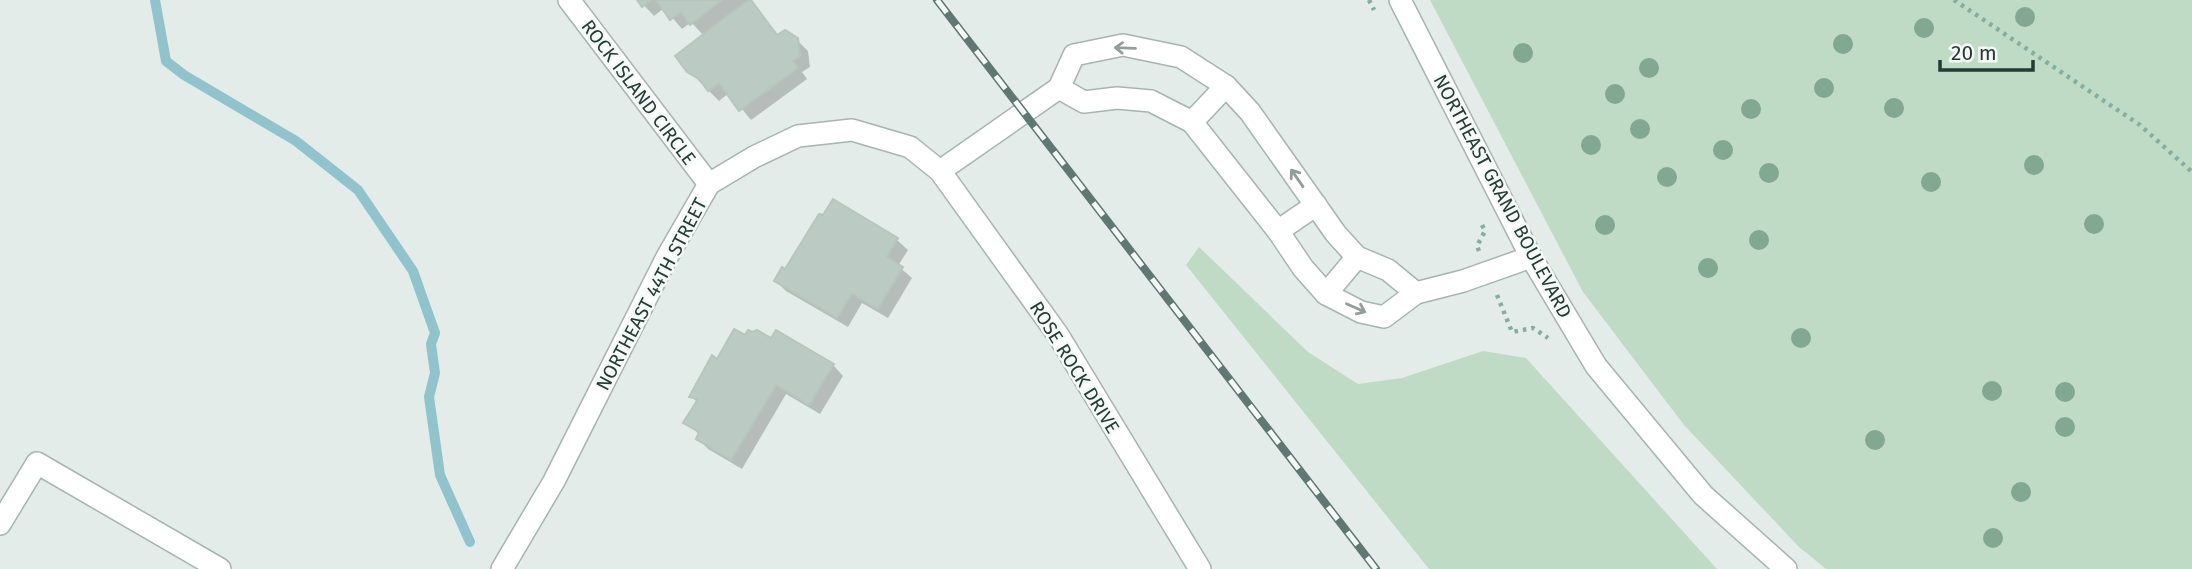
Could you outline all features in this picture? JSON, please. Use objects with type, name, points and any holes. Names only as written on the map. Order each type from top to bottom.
[{"type":"street","name":"ROCK ISLAND CIRCLE","points":[[569,0],[709,184]]},
{"type":"street","name":"NORTHEAST GRAND BOULEVARD","points":[[1400,0],[1531,257],[1596,366],[1703,495],[1786,569]]},
{"type":"street","points":[[940,171],[1059,88],[1074,55],[1123,45],[1181,57],[1226,86],[1250,112],[1336,234],[1357,257],[1388,270],[1416,293]]},
{"type":"street","points":[[1192,122],[1226,86]]},
{"type":"street","points":[[1059,88],[1084,102],[1116,98],[1151,101],[1192,122],[1278,231],[1303,268],[1326,293],[1362,312],[1384,317],[1416,293],[1463,281],[1531,257]]},
{"type":"street","name":"NORTHEAST 44TH STREET","points":[[502,569],[554,481],[667,257],[709,184],[754,157],[799,136],[852,130],[910,147],[940,171]]},
{"type":"street","name":"ROSE ROCK DRIVE","points":[[940,171],[1059,335],[1200,569]]},
{"type":"street","points":[[1278,231],[1316,205]]},
{"type":"street","points":[[1326,293],[1357,257]]},
{"type":"street","points":[[0,524],[37,463],[220,569]]},
{"type":"path","points":[[1954,0],[2140,125],[2192,172]]},
{"type":"green space","points":[[1430,0],[2192,0],[2192,569],[1826,569],[1799,547],[1684,425],[1583,292]]},
{"type":"green space","points":[[1199,247],[1308,352],[1358,384],[1402,378],[1483,351],[1526,358],[1717,569],[1429,569],[1186,265]]},
{"type":"building","points":[[637,0],[651,0],[642,7]]},
{"type":"building","points":[[656,0],[722,0],[690,25],[681,12],[670,20]]},
{"type":"building","points":[[751,0],[777,35],[785,30],[798,38],[800,56],[793,61],[798,68],[739,111],[719,83],[708,91],[699,79],[687,72],[675,56]]},
{"type":"building","points":[[833,199],[898,238],[887,257],[903,267],[878,309],[852,294],[837,318],[774,281],[782,267],[785,269],[819,214],[823,215]]},
{"type":"building","points":[[734,329],[745,335],[748,330],[757,330],[771,338],[776,330],[834,364],[809,405],[776,385],[731,460],[696,439],[699,432],[683,423],[698,399],[689,397],[712,355],[717,359]]},
{"type":"waterway","points":[[155,0],[166,61],[184,75],[296,141],[358,190],[413,271],[435,333],[431,344],[435,373],[429,397],[440,475],[470,542]]},
{"type":"railway","points":[[937,0],[1376,569]]}]
